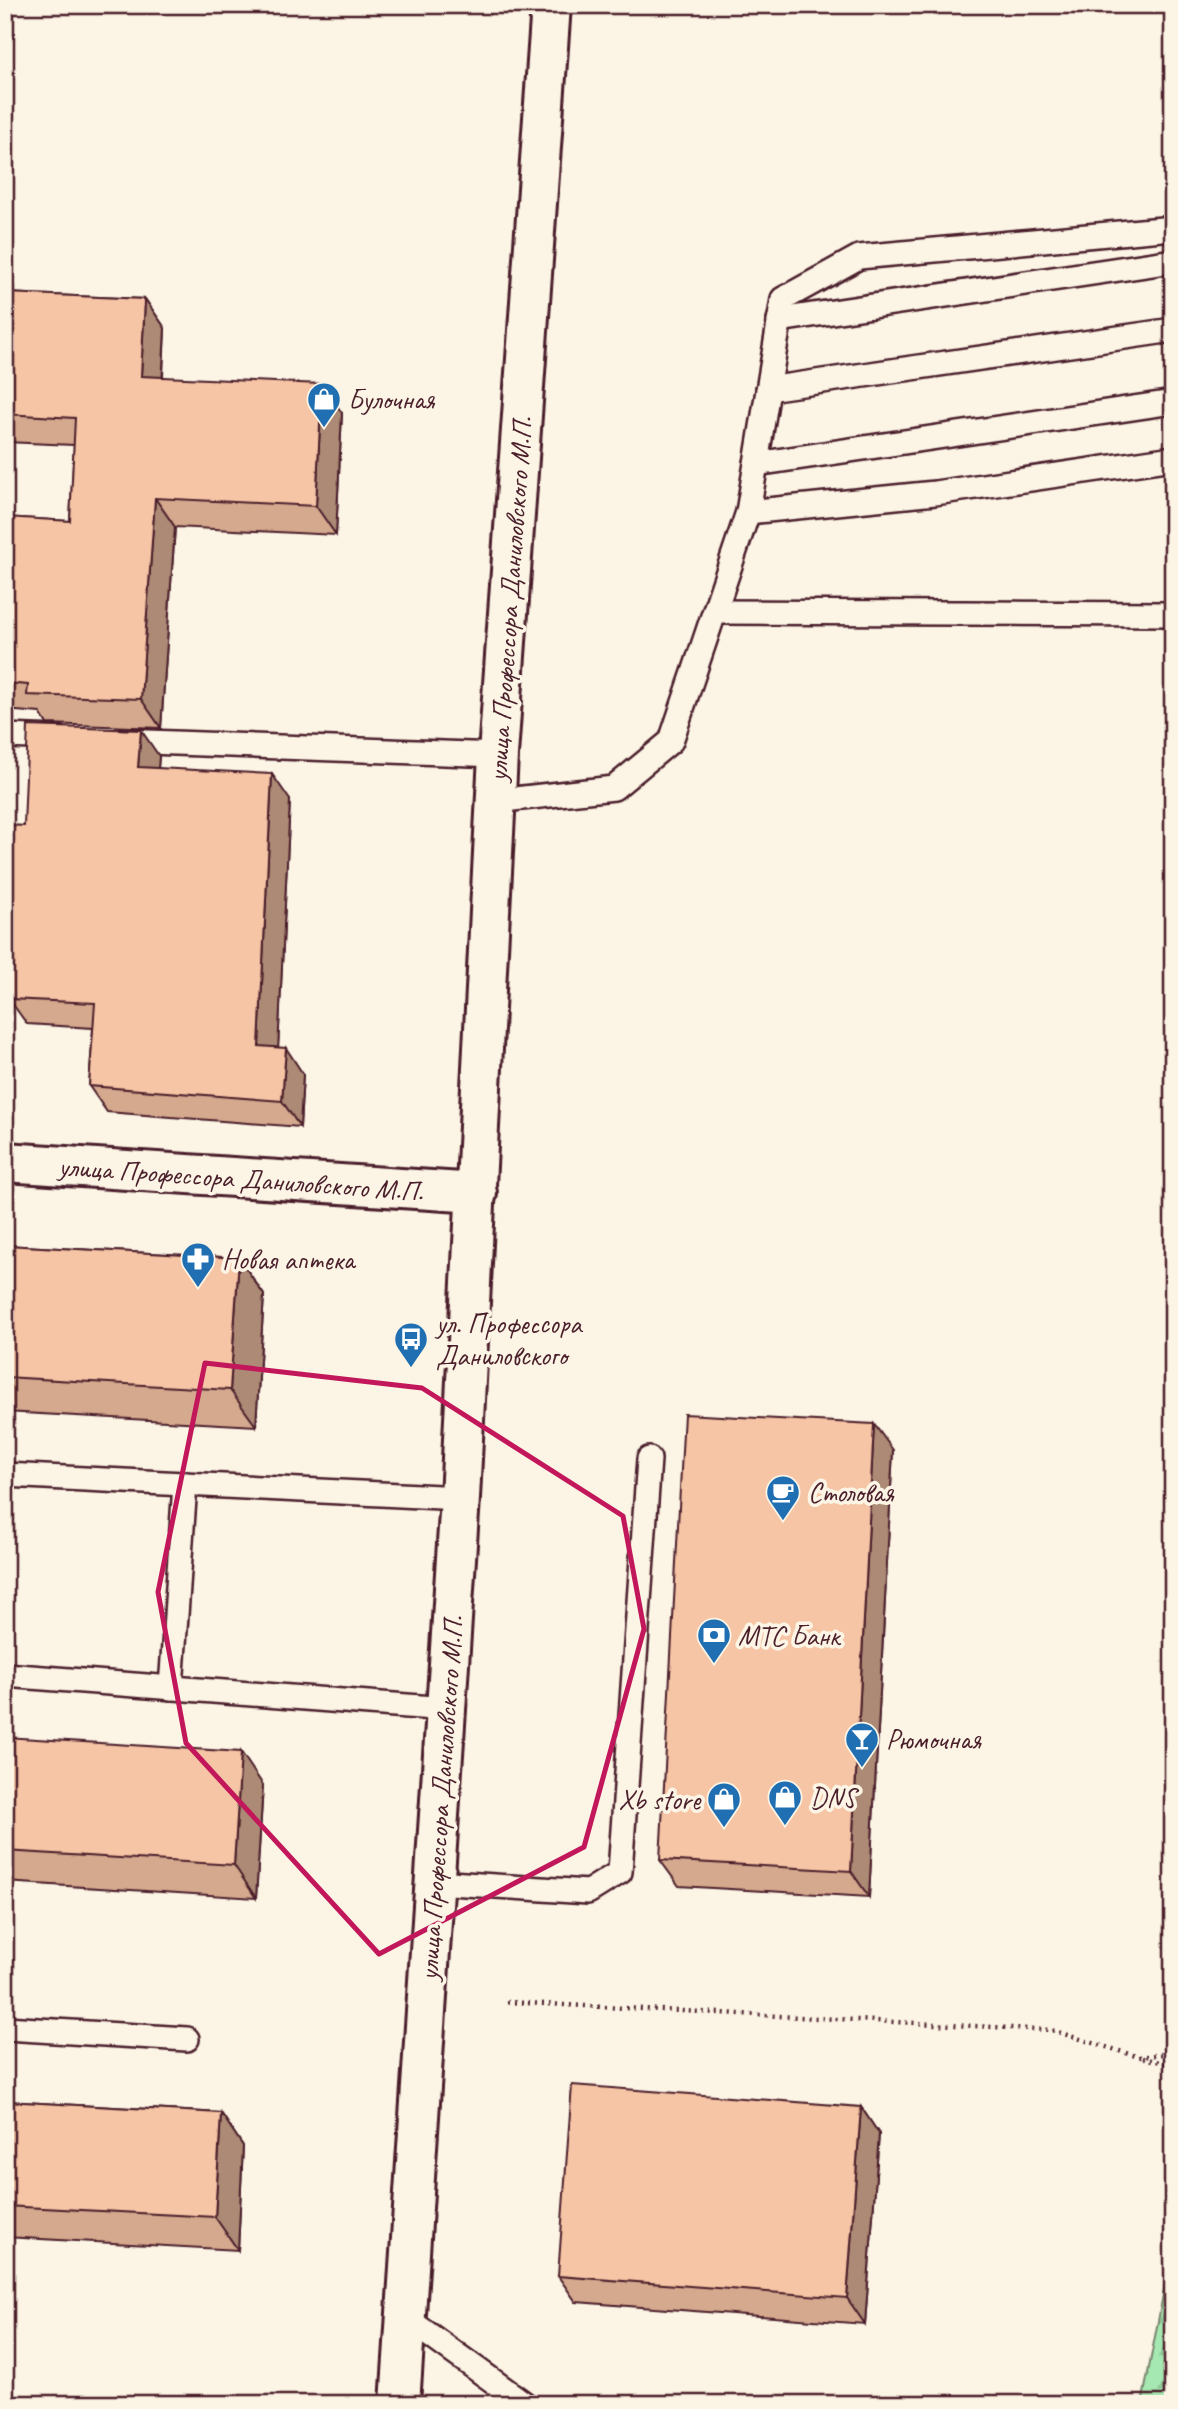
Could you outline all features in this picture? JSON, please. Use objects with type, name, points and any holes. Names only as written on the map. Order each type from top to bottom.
[{"type":"main road","name":"улица Профессора Даниловского М.П.","points":[[400,2404],[460,1498],[495,801],[551,5]]},
{"type":"main road","name":"улица Профессора Даниловского М.П.","points":[[5,1162],[477,1193]]},
{"type":"lane","points":[[495,801],[614,788],[671,741],[748,512],[783,299],[859,257],[1173,228]]},
{"type":"lane","points":[[779,320],[1173,261]]},
{"type":"lane","points":[[768,388],[1173,330]]},
{"type":"lane","points":[[756,464],[1173,402]]},
{"type":"lane","points":[[748,512],[935,493],[1173,458]]},
{"type":"lane","points":[[715,612],[1173,614]]},
{"type":"lane","points":[[5,736],[75,739]]},
{"type":"lane","points":[[103,740],[498,755]]},
{"type":"lane","points":[[435,1882],[588,1892],[620,1872],[649,1459]]},
{"type":"lane","points":[[5,1475],[460,1498]]},
{"type":"lane","points":[[170,1688],[185,1484]]},
{"type":"lane","points":[[5,1675],[446,1709]]},
{"type":"lane","points":[[5,2028],[187,2039]]},
{"type":"lane","points":[[406,2318],[525,2404]]},
{"type":"path","points":[[508,2002],[1051,2030],[1173,2065]]},
{"type":"path","points":[[1139,2057],[1173,2053]]},
{"type":"highlighted area","points":[[205,1363],[422,1388],[623,1516],[644,1629],[584,1847],[379,1954],[186,1743],[158,1592]]},
{"type":"green space","points":[[1173,2243],[1173,2404],[1142,2404]]},
{"type":"building","points":[[5,293],[145,299],[141,376],[322,384],[316,506],[155,498],[141,699],[27,695],[28,685],[5,683],[5,517],[70,521],[75,418],[5,414]]},
{"type":"building","points":[[28,726],[141,730],[138,767],[272,774],[259,1046],[286,1048],[282,1101],[89,1086],[95,1003],[9,999],[11,956],[5,956],[5,825],[24,826]]},
{"type":"building","points":[[5,1245],[239,1258],[230,1390],[5,1377]]},
{"type":"building","points":[[684,1414],[874,1424],[851,1871],[660,1860]]},
{"type":"building","points":[[5,1737],[241,1752],[234,1865],[5,1851]]},
{"type":"building","points":[[572,2085],[861,2107],[847,2298],[558,2276]]},
{"type":"building","points":[[5,2101],[221,2113],[215,2217],[5,2206]]},
{"type":"place","name":"Булочная","points":[[324,429]]},
{"type":"place","name":"Новая аптека","points":[[198,1289]]},
{"type":"place","name":"ул. Профессора Даниловского","points":[[411,1369]]},
{"type":"place","name":"Столовая","points":[[783,1522]]},
{"type":"place","name":"МТС Банк","points":[[714,1665]]},
{"type":"place","name":"Рюмочная","points":[[862,1769]]},
{"type":"place","name":"DNS","points":[[785,1827]]},
{"type":"place","name":"Xb store","points":[[724,1829]]}]
